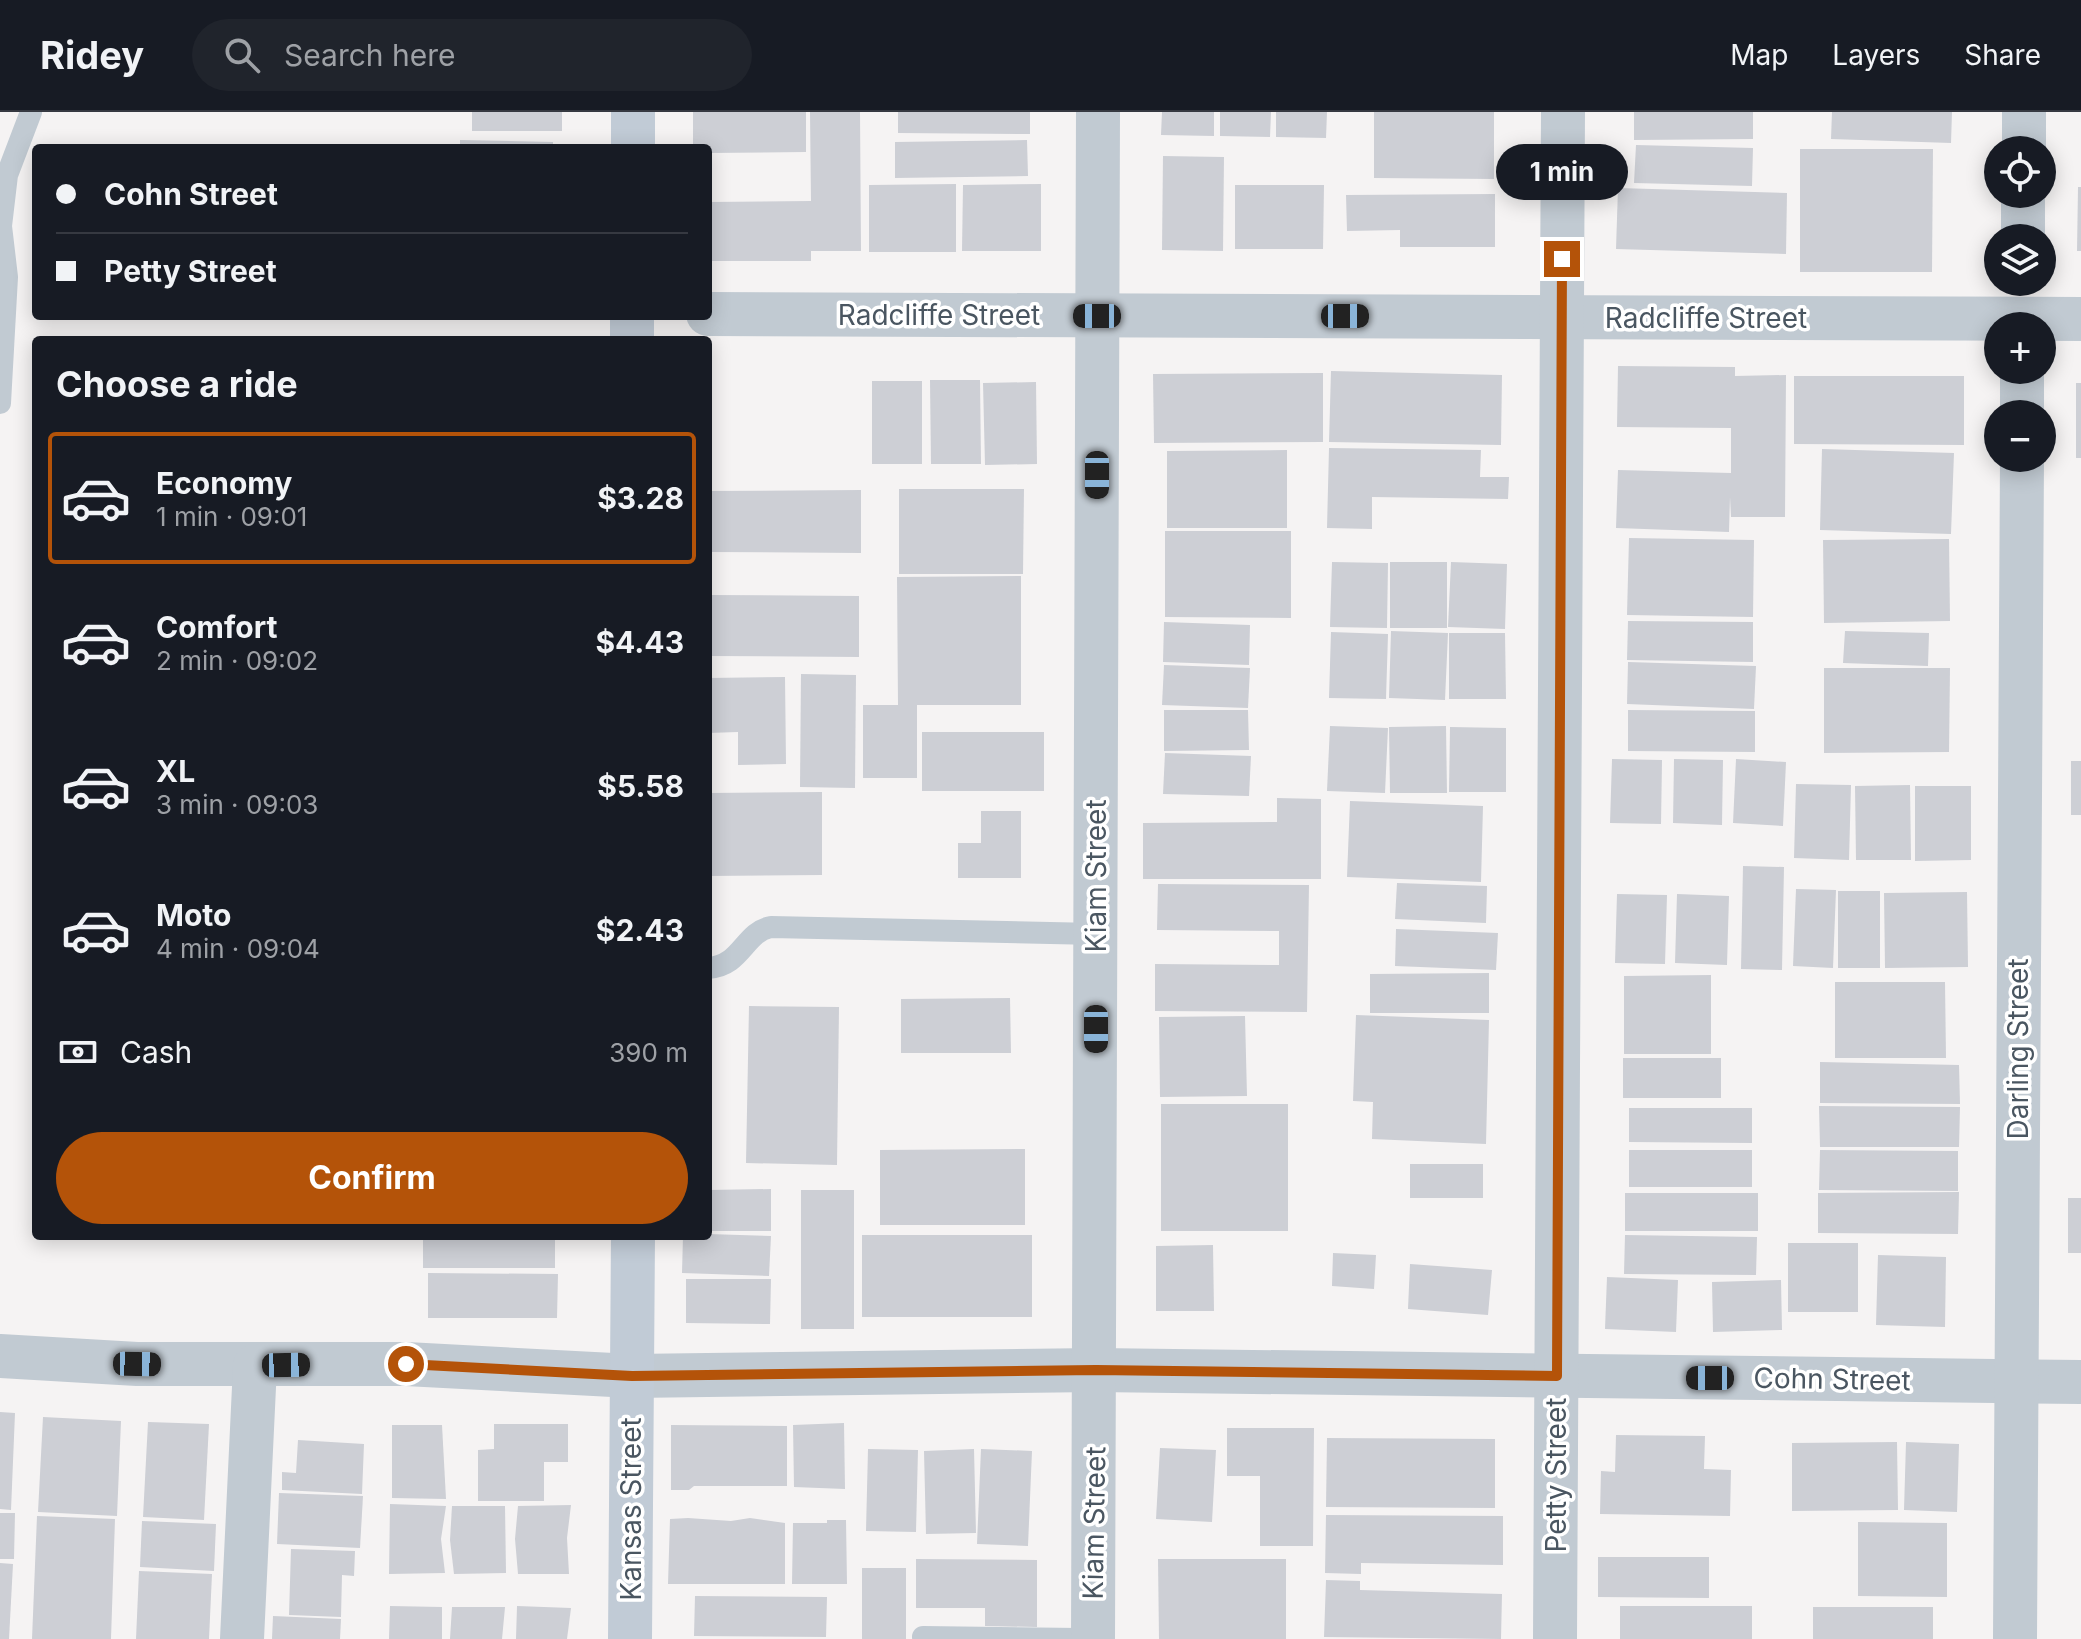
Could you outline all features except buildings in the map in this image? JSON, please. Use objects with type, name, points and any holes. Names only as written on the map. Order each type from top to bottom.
[{"type":"street","points":[[633,112],[633,144]]},
{"type":"street","name":"Kiam Street","points":[[1093,1639],[1098,112]]},
{"type":"street","name":"Petty Street","points":[[1555,1639],[1563,112]]},
{"type":"street","points":[[2024,112],[2024,136]]},
{"type":"street","name":"Radcliffe Street","points":[[712,314],[1562,317],[2023,309],[2081,319]]},
{"type":"street","name":"Darling Street","points":[[2015,1639],[2022,472]]},
{"type":"street","name":"Kansas Street","points":[[630,1639],[633,1240]]},
{"type":"street","name":"Cohn Street","points":[[0,1356],[255,1366],[406,1364],[632,1376],[1096,1370],[2081,1382]]},
{"type":"street","points":[[242,1639],[255,1366]]},
{"type":"lane","points":[[0,403],[1,226],[7,175],[31,112]]},
{"type":"lane","points":[[712,968],[719,968],[733,960],[762,929],[771,927],[1096,934]]},
{"type":"lane","points":[[923,1637],[1079,1639]]},
{"type":"route","points":[[406,1364],[632,1376],[1096,1370],[1557,1376],[1562,259]]}]
